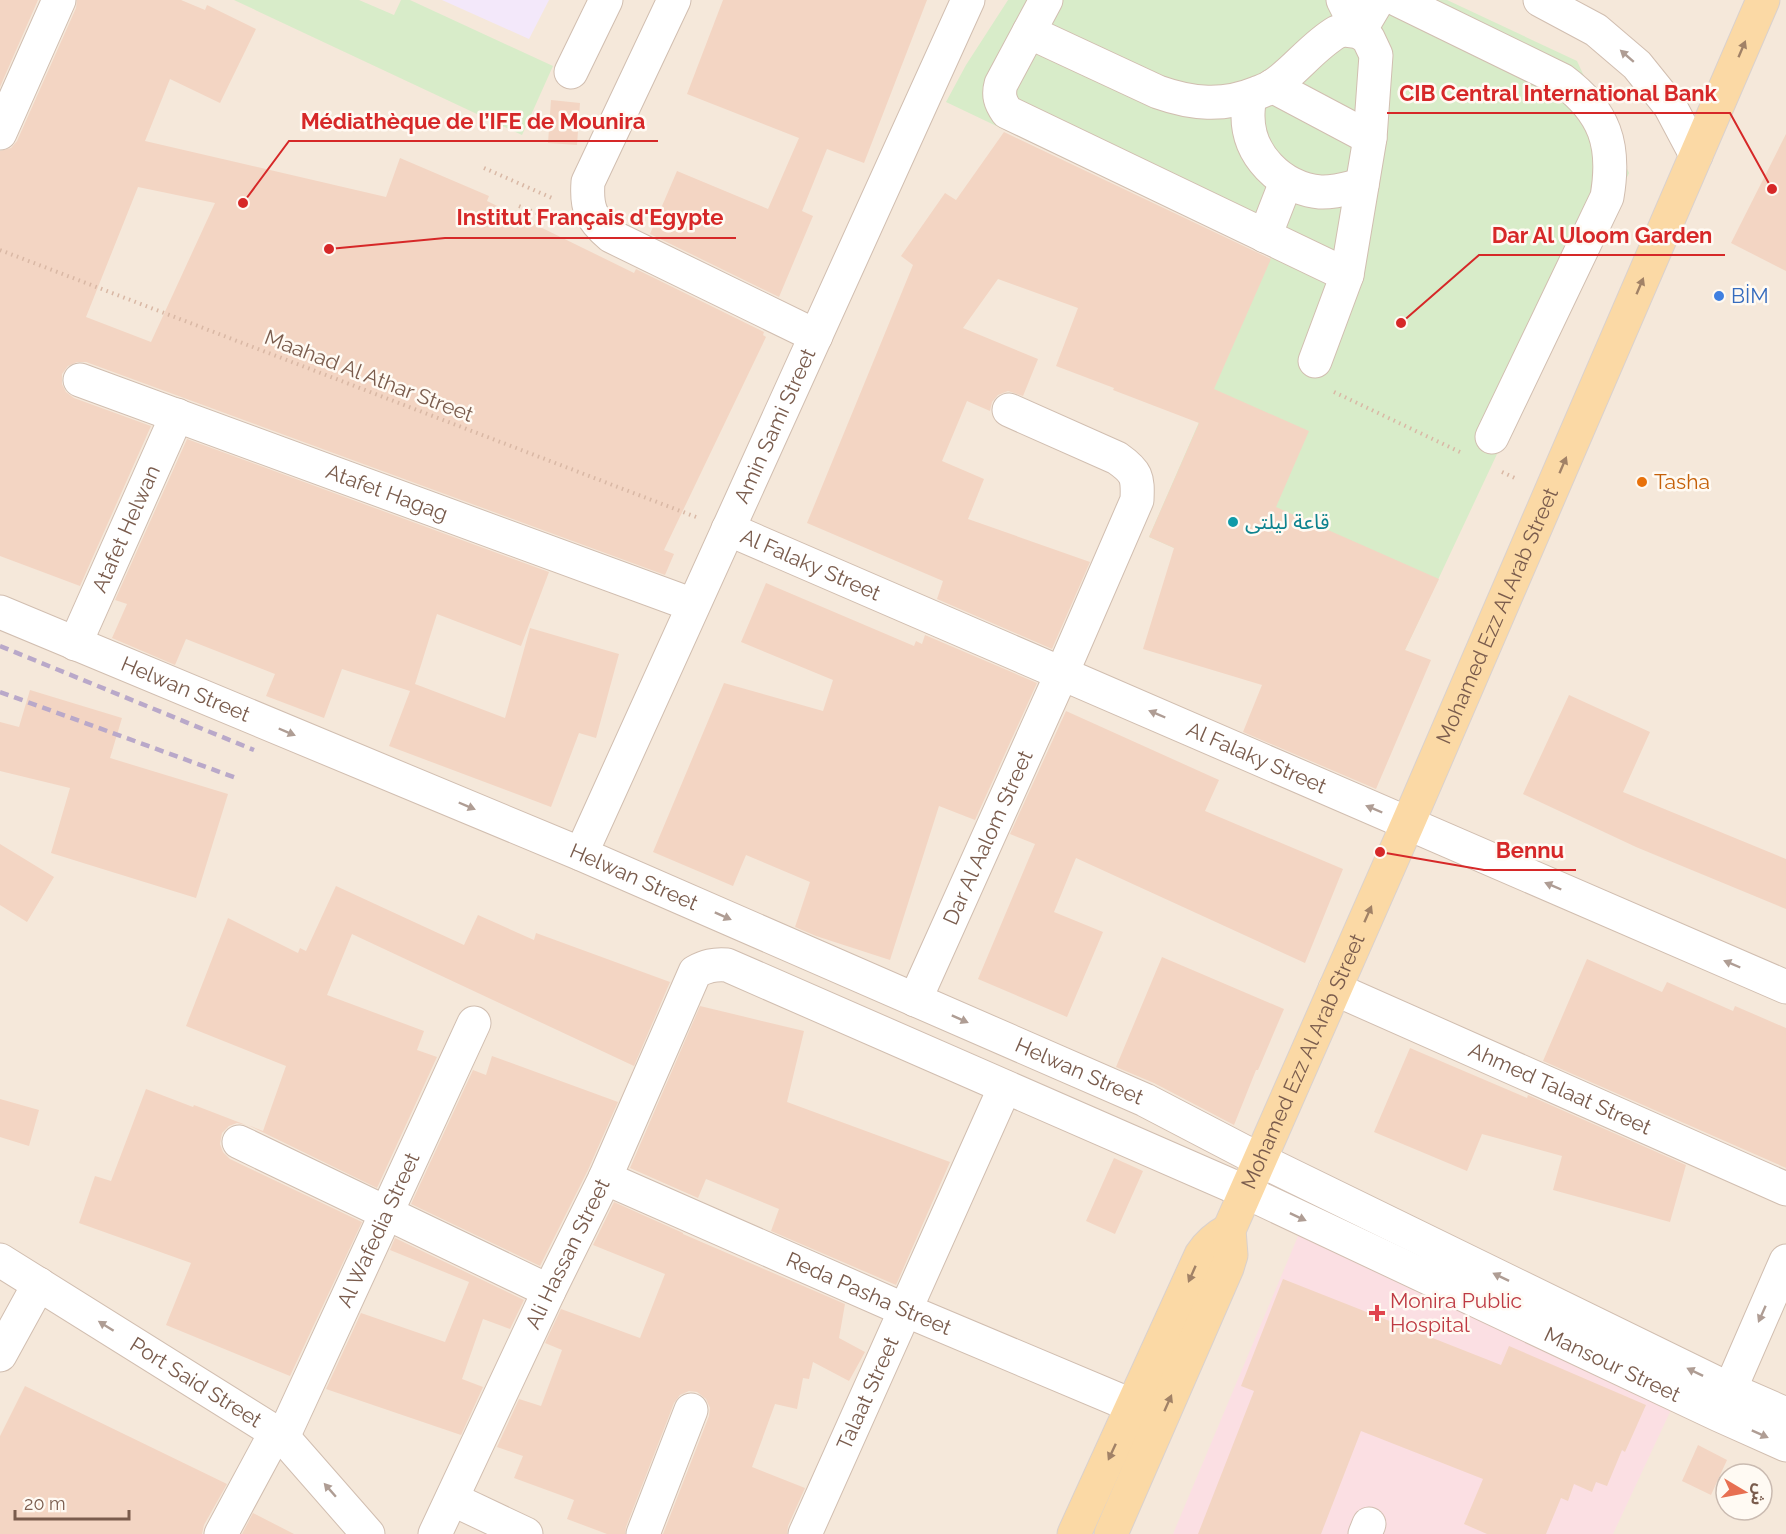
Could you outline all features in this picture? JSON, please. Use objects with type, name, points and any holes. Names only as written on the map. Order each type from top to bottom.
[{"type":"main road","name":"Mohamed Ezz Al Arab Street","points":[[1111,1534],[1227,1268],[1231,1255],[1228,1230],[1408,823],[1763,0]]},
{"type":"main road","name":"Mohamed Ezz Al Arab Street","points":[[1074,1534],[1200,1256],[1217,1236],[1228,1230]]},
{"type":"street","points":[[0,133],[10,85],[59,0]]},
{"type":"street","points":[[571,72],[606,0]]},
{"type":"street","points":[[674,0],[588,182],[587,199],[592,214],[611,236],[816,336]]},
{"type":"street","name":"Amin Sami Street","points":[[581,854],[968,0]]},
{"type":"street","points":[[1046,0],[1001,84],[1000,98],[1006,112],[1347,275]]},
{"type":"street","points":[[1343,0],[1359,32]]},
{"type":"street","points":[[1359,32],[1378,0]]},
{"type":"street","points":[[1398,0],[1562,80],[1580,94],[1594,111],[1605,131],[1610,152],[1611,174],[1607,197],[1481,447]]},
{"type":"street","points":[[1540,0],[1596,30],[1637,65],[1670,106],[1696,155]]},
{"type":"street","points":[[1029,32],[1158,92],[1181,100],[1204,103],[1228,101],[1261,91],[1330,36],[1344,30],[1359,32],[1368,38],[1376,55],[1370,138],[1347,275],[1315,361]]},
{"type":"street","points":[[1261,91],[1370,138]]},
{"type":"street","points":[[1261,91],[1247,116],[1251,135],[1259,154],[1270,170],[1286,182],[1304,189],[1322,192],[1362,185]]},
{"type":"street","points":[[1265,236],[1286,182]]},
{"type":"street","name":"Atafet Hagag","points":[[80,380],[693,605]]},
{"type":"street","name":"Dar Al Aalom Street","points":[[915,1000],[1137,500],[1138,481],[1129,466],[1118,458],[1009,410]]},
{"type":"street","name":"Atafet Helwan","points":[[75,644],[177,416]]},
{"type":"street","name":"Al Falaky Street","points":[[728,529],[1786,987]]},
{"type":"street","name":"Helwan Street","points":[[0,612],[581,854],[1145,1101],[1260,1160]]},
{"type":"street","name":"Mansour Street","points":[[695,972],[705,966],[727,964],[1724,1402],[1786,1414]]},
{"type":"street","name":"Ali Hassan Street","points":[[435,1534],[604,1178],[695,972]]},
{"type":"street","name":"Ahmed Talaat Street","points":[[1335,989],[1786,1189]]},
{"type":"street","name":"Al Wafedia Street","points":[[221,1534],[280,1435],[387,1213],[474,1023]]},
{"type":"street","name":"Talaat Street","points":[[805,1534],[1005,1087]]},
{"type":"street","points":[[239,1142],[549,1291]]},
{"type":"street","name":"Mansour Street","points":[[1260,1160],[1724,1402],[1786,1445]]},
{"type":"street","name":"Reda Pasha Street","points":[[604,1178],[905,1310],[1133,1406]]},
{"type":"street","name":"Port Said Street","points":[[0,1260],[280,1435],[368,1534]]},
{"type":"street","points":[[1724,1402],[1786,1261]]},
{"type":"street","points":[[0,1355],[39,1284]]},
{"type":"street","points":[[643,1534],[691,1410]]},
{"type":"street","points":[[452,1499],[526,1534]]},
{"type":"path","points":[[483,168],[592,214]]},
{"type":"path","name":"Maahad Al Athar Street","points":[[0,250],[728,529]]},
{"type":"path","points":[[1315,361],[1317,371],[1335,392],[1481,447]]},
{"type":"path","points":[[1501,472],[1550,495]]},
{"type":"shaded area","points":[[0,0],[1786,0],[1786,1534],[0,1534]]},
{"type":"shaded area","points":[[442,0],[549,0],[529,39]]},
{"type":"shaded area","name":"Monira Public Hospital","points":[[1301,1229],[1677,1397],[1613,1534],[1173,1534]]},
{"type":"green space","points":[[234,0],[359,0],[394,15],[401,0],[410,0],[553,66],[522,135]]},
{"type":"green space","points":[[1008,0],[1447,0],[1577,61],[1629,173],[1405,650],[1149,537],[1271,257],[946,102],[966,65]]},
{"type":"building","points":[[0,0],[38,0],[0,87]]},
{"type":"building","points":[[77,0],[181,0],[205,10],[207,5],[256,29],[220,103],[170,79],[145,141],[386,197],[400,158],[489,196],[487,201],[634,273],[636,269],[764,332],[763,335],[766,337],[664,550],[674,554],[665,575],[86,362],[77,362],[68,366],[62,374],[62,384],[66,392],[74,398],[151,426],[80,586],[0,556],[0,151],[11,148],[17,141],[76,8]],"holes":[[[138,187],[215,203],[151,342],[86,317]]]},
{"type":"building","points":[[723,0],[927,0],[864,163],[827,149],[802,211],[813,216],[779,297],[650,234],[677,171],[768,209],[799,138],[687,94]]},
{"type":"building","points":[[551,100],[580,103],[577,145],[548,143]]},
{"type":"building","points":[[1004,132],[1271,259],[1214,389],[1309,431],[1276,507],[1439,579],[1405,650],[1431,660],[1376,789],[1243,732],[1262,685],[1143,649],[1174,548],[1149,537],[1199,423],[1056,366],[1078,308],[998,279],[963,328],[1038,359],[1023,396],[1008,391],[998,395],[992,402],[990,411],[967,401],[942,461],[984,479],[968,519],[1090,562],[1052,649],[937,599],[943,581],[807,523],[913,265],[901,256],[945,193],[956,200]]},
{"type":"building","points":[[1786,134],[1786,271],[1731,243]]},
{"type":"building","points":[[187,439],[549,572],[521,646],[437,614],[415,684],[505,718],[530,628],[619,654],[596,738],[579,733],[551,807],[389,746],[410,691],[342,669],[324,718],[266,696],[275,674],[186,639],[175,665],[112,638],[127,604],[115,600]]},
{"type":"building","points":[[766,583],[914,646],[916,641],[922,644],[925,635],[1037,683],[975,820],[939,806],[890,960],[795,927],[810,882],[746,855],[733,886],[653,852],[724,683],[823,711],[833,680],[741,642]]},
{"type":"building","points":[[30,690],[122,718],[110,758],[228,794],[196,898],[51,853],[70,788],[0,771],[0,722],[19,727]]},
{"type":"building","points":[[1569,695],[1650,732],[1623,792],[1786,859],[1786,909],[1636,847],[1523,794]]},
{"type":"building","points":[[1066,711],[1219,780],[1205,811],[1343,869],[1305,963],[1076,858],[1054,912],[1103,932],[1067,1017],[978,979],[1035,844],[1010,834]]},
{"type":"building","points":[[0,844],[54,877],[27,922],[0,905]]},
{"type":"building","points":[[336,886],[464,945],[478,915],[534,940],[536,933],[670,982],[634,1066],[352,934],[327,995],[424,1031],[417,1050],[437,1057],[377,1188],[248,1125],[263,1131],[286,1066],[186,1026],[228,918],[298,953],[300,948],[306,951]]},
{"type":"building","points":[[1162,957],[1284,1009],[1234,1125],[1154,1083],[1116,1067]]},
{"type":"building","points":[[1587,959],[1662,992],[1667,982],[1733,1011],[1735,1006],[1786,1028],[1786,1168],[1543,1061]]},
{"type":"building","points":[[700,1006],[804,1031],[787,1102],[950,1162],[896,1285],[771,1231],[779,1209],[706,1179],[698,1198],[630,1168]]},
{"type":"building","points":[[1410,1048],[1527,1098],[1528,1095],[1686,1165],[1670,1222],[1553,1190],[1562,1156],[1482,1134],[1467,1171],[1374,1132]]},
{"type":"building","points":[[492,1056],[618,1102],[588,1170],[540,1266],[411,1204],[473,1070],[486,1075]]},
{"type":"building","points":[[146,1089],[246,1125],[237,1123],[229,1126],[222,1133],[220,1144],[223,1152],[230,1159],[362,1222],[290,1376],[166,1325],[191,1263],[79,1223],[95,1176],[111,1181]]},
{"type":"building","points":[[0,1099],[39,1110],[29,1146],[0,1137]]},
{"type":"building","points":[[1114,1158],[1143,1171],[1115,1234],[1086,1221]]},
{"type":"building","points":[[614,1202],[845,1304],[839,1338],[865,1352],[849,1381],[813,1362],[809,1379],[803,1378],[797,1409],[775,1404],[752,1467],[805,1488],[788,1526],[787,1534],[663,1534],[709,1416],[710,1408],[706,1399],[697,1392],[689,1391],[680,1395],[674,1403],[625,1534],[607,1534],[567,1519],[574,1500],[514,1478],[523,1456],[497,1447],[519,1399],[541,1406],[562,1350],[545,1343],[561,1309],[640,1338],[665,1274],[593,1245]]},
{"type":"building","points":[[395,1238],[524,1300],[510,1329],[483,1319],[462,1379],[483,1387],[461,1435],[326,1389],[361,1313],[445,1342],[469,1282],[390,1250]]},
{"type":"building","name":"Monira Public Hospital","points":[[1283,1279],[1501,1365],[1509,1346],[1646,1405],[1625,1452],[1622,1450],[1607,1486],[1596,1482],[1592,1492],[1574,1484],[1568,1501],[1561,1498],[1546,1534],[1487,1534],[1464,1524],[1483,1479],[1361,1431],[1321,1534],[1198,1534],[1254,1391],[1241,1386]]},
{"type":"building","points":[[25,1386],[227,1484],[204,1525],[202,1534],[0,1534],[0,1436]]},
{"type":"building","points":[[1698,1445],[1727,1460],[1726,1462],[1714,1462],[1714,1488],[1711,1495],[1682,1481]]},
{"type":"building","points":[[253,1513],[294,1534],[242,1534]]},
{"type":"railway","points":[[0,646],[254,750]]},
{"type":"railway","points":[[0,692],[239,779]]},
{"type":"place","name":"CIB Central International Bank","points":[[1772,189]]},
{"type":"place","name":"Médiathèque de l’IFE de Mounira","points":[[243,203]]},
{"type":"place","name":"Institut Français d'Egypte","points":[[329,249]]},
{"type":"place","name":"BİM","points":[[1719,296]]},
{"type":"place","name":"Dar Al Uloom Garden","points":[[1401,323]]},
{"type":"place","name":"Tasha","points":[[1642,482]]},
{"type":"place","name":"قاعة ليلتى","points":[[1233,522]]},
{"type":"place","name":"Bennu","points":[[1380,852]]},
{"type":"place","name":"Monira Public Hospital","points":[[1377,1313]]}]
